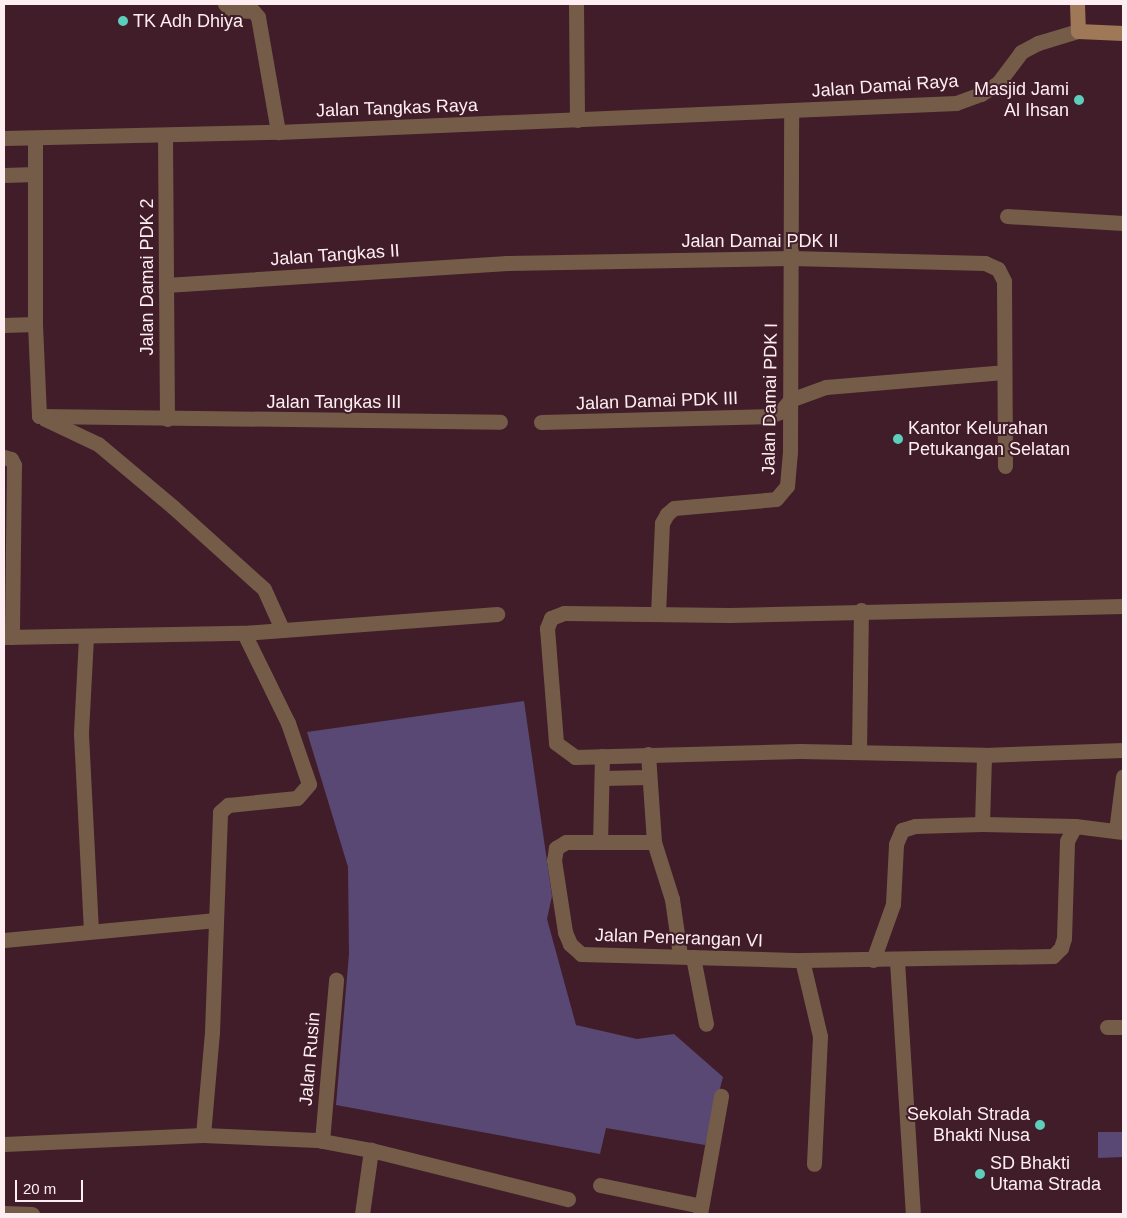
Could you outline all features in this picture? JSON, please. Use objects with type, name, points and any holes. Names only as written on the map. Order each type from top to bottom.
[{"type":"street","points":[[225,4],[233,10],[253,11],[258,17],[278,132]]},
{"type":"street","points":[[576,4],[578,120]]},
{"type":"street","points":[[1077,4],[1078,31]]},
{"type":"street","name":"Jalan Damai Raya","points":[[791,111],[956,103],[981,94],[998,83],[1022,52],[1038,43],[1078,31],[1123,33]]},
{"type":"street","name":"Jalan Tangkas Raya","points":[[4,138],[278,132],[791,111]]},
{"type":"street","name":"Jalan Damai PDK I","points":[[658,614],[662,523],[667,514],[674,508],[776,499],[784,492],[790,452],[791,111]]},
{"type":"street","name":"Jalan Damai PDK 2","points":[[165,135],[167,420]]},
{"type":"street","points":[[35,138],[35,324],[39,416],[98,444],[173,507],[264,589],[282,629]]},
{"type":"street","points":[[4,175],[35,174]]},
{"type":"street","points":[[1007,216],[1123,223]]},
{"type":"street","name":"Jalan Damai PDK II","points":[[507,263],[791,258],[973,260],[993,266],[1004,281],[1003,372]]},
{"type":"street","name":"Jalan Tangkas II","points":[[166,285],[507,263]]},
{"type":"street","points":[[4,325],[35,324]]},
{"type":"street","points":[[1003,372],[1005,466]]},
{"type":"street","name":"Jalan Damai PDK III","points":[[541,422],[770,416],[780,412],[790,400],[826,387],[1003,372]]},
{"type":"street","name":"Jalan Tangkas III","points":[[39,416],[167,420],[500,422]]},
{"type":"street","points":[[4,457],[11,459],[14,465],[8,637],[244,633],[497,614]]},
{"type":"street","points":[[1123,606],[861,610],[730,615],[564,613],[552,618],[547,628],[556,743],[575,757],[859,751],[984,755],[1123,750]]},
{"type":"street","points":[[859,751],[861,610]]},
{"type":"street","points":[[203,1136],[212,1032],[220,812],[228,805],[297,798],[309,784],[288,723],[244,633]]},
{"type":"street","points":[[86,637],[81,734],[90,931]]},
{"type":"street","points":[[648,754],[654,842],[672,899],[706,1024]]},
{"type":"street","points":[[982,824],[984,755]]},
{"type":"street","points":[[602,756],[600,842],[654,842]]},
{"type":"street","points":[[873,960],[893,904],[896,844],[902,830],[915,826],[982,824],[1075,826],[1120,831],[1123,776]]},
{"type":"street","points":[[602,778],[650,777]]},
{"type":"street","name":"Jalan Penerangan VI","points":[[600,842],[566,842],[556,848],[554,860],[570,944],[581,954],[897,961],[1053,956],[1061,948],[1064,938],[1068,841],[1075,826]]},
{"type":"street","points":[[4,940],[216,920]]},
{"type":"street","points":[[802,960],[820,1036],[814,1164]]},
{"type":"street","points":[[897,961],[913,1214]]},
{"type":"street","name":"Jalan Rusin","points":[[322,1141],[336,980]]},
{"type":"street","points":[[1107,1027],[1123,1027]]},
{"type":"street","points":[[600,1185],[701,1210],[722,1096]]},
{"type":"street","points":[[4,1144],[203,1136],[322,1141],[371,1150],[568,1199]]},
{"type":"street","points":[[362,1214],[371,1150]]},
{"type":"street","points":[[4,1213],[32,1214]]},
{"type":"shaded area","points":[[524,701],[552,896],[547,919],[576,1025],[637,1039],[674,1034],[723,1077],[705,1145],[606,1128],[600,1154],[336,1105],[349,954],[348,867],[307,732]]},
{"type":"shaded area","points":[[1098,1132],[1123,1132],[1123,1157],[1098,1158]]},
{"type":"place","name":"TK Adh Dhiya","points":[[123,21]]},
{"type":"place","name":"Masjid Jami Al Ihsan","points":[[1079,100]]},
{"type":"place","name":"Kantor Kelurahan Petukangan Selatan","points":[[898,439]]},
{"type":"place","name":"Sekolah Strada Bhakti Nusa","points":[[1040,1125]]},
{"type":"place","name":"SD Bhakti Utama Strada","points":[[980,1174]]}]
